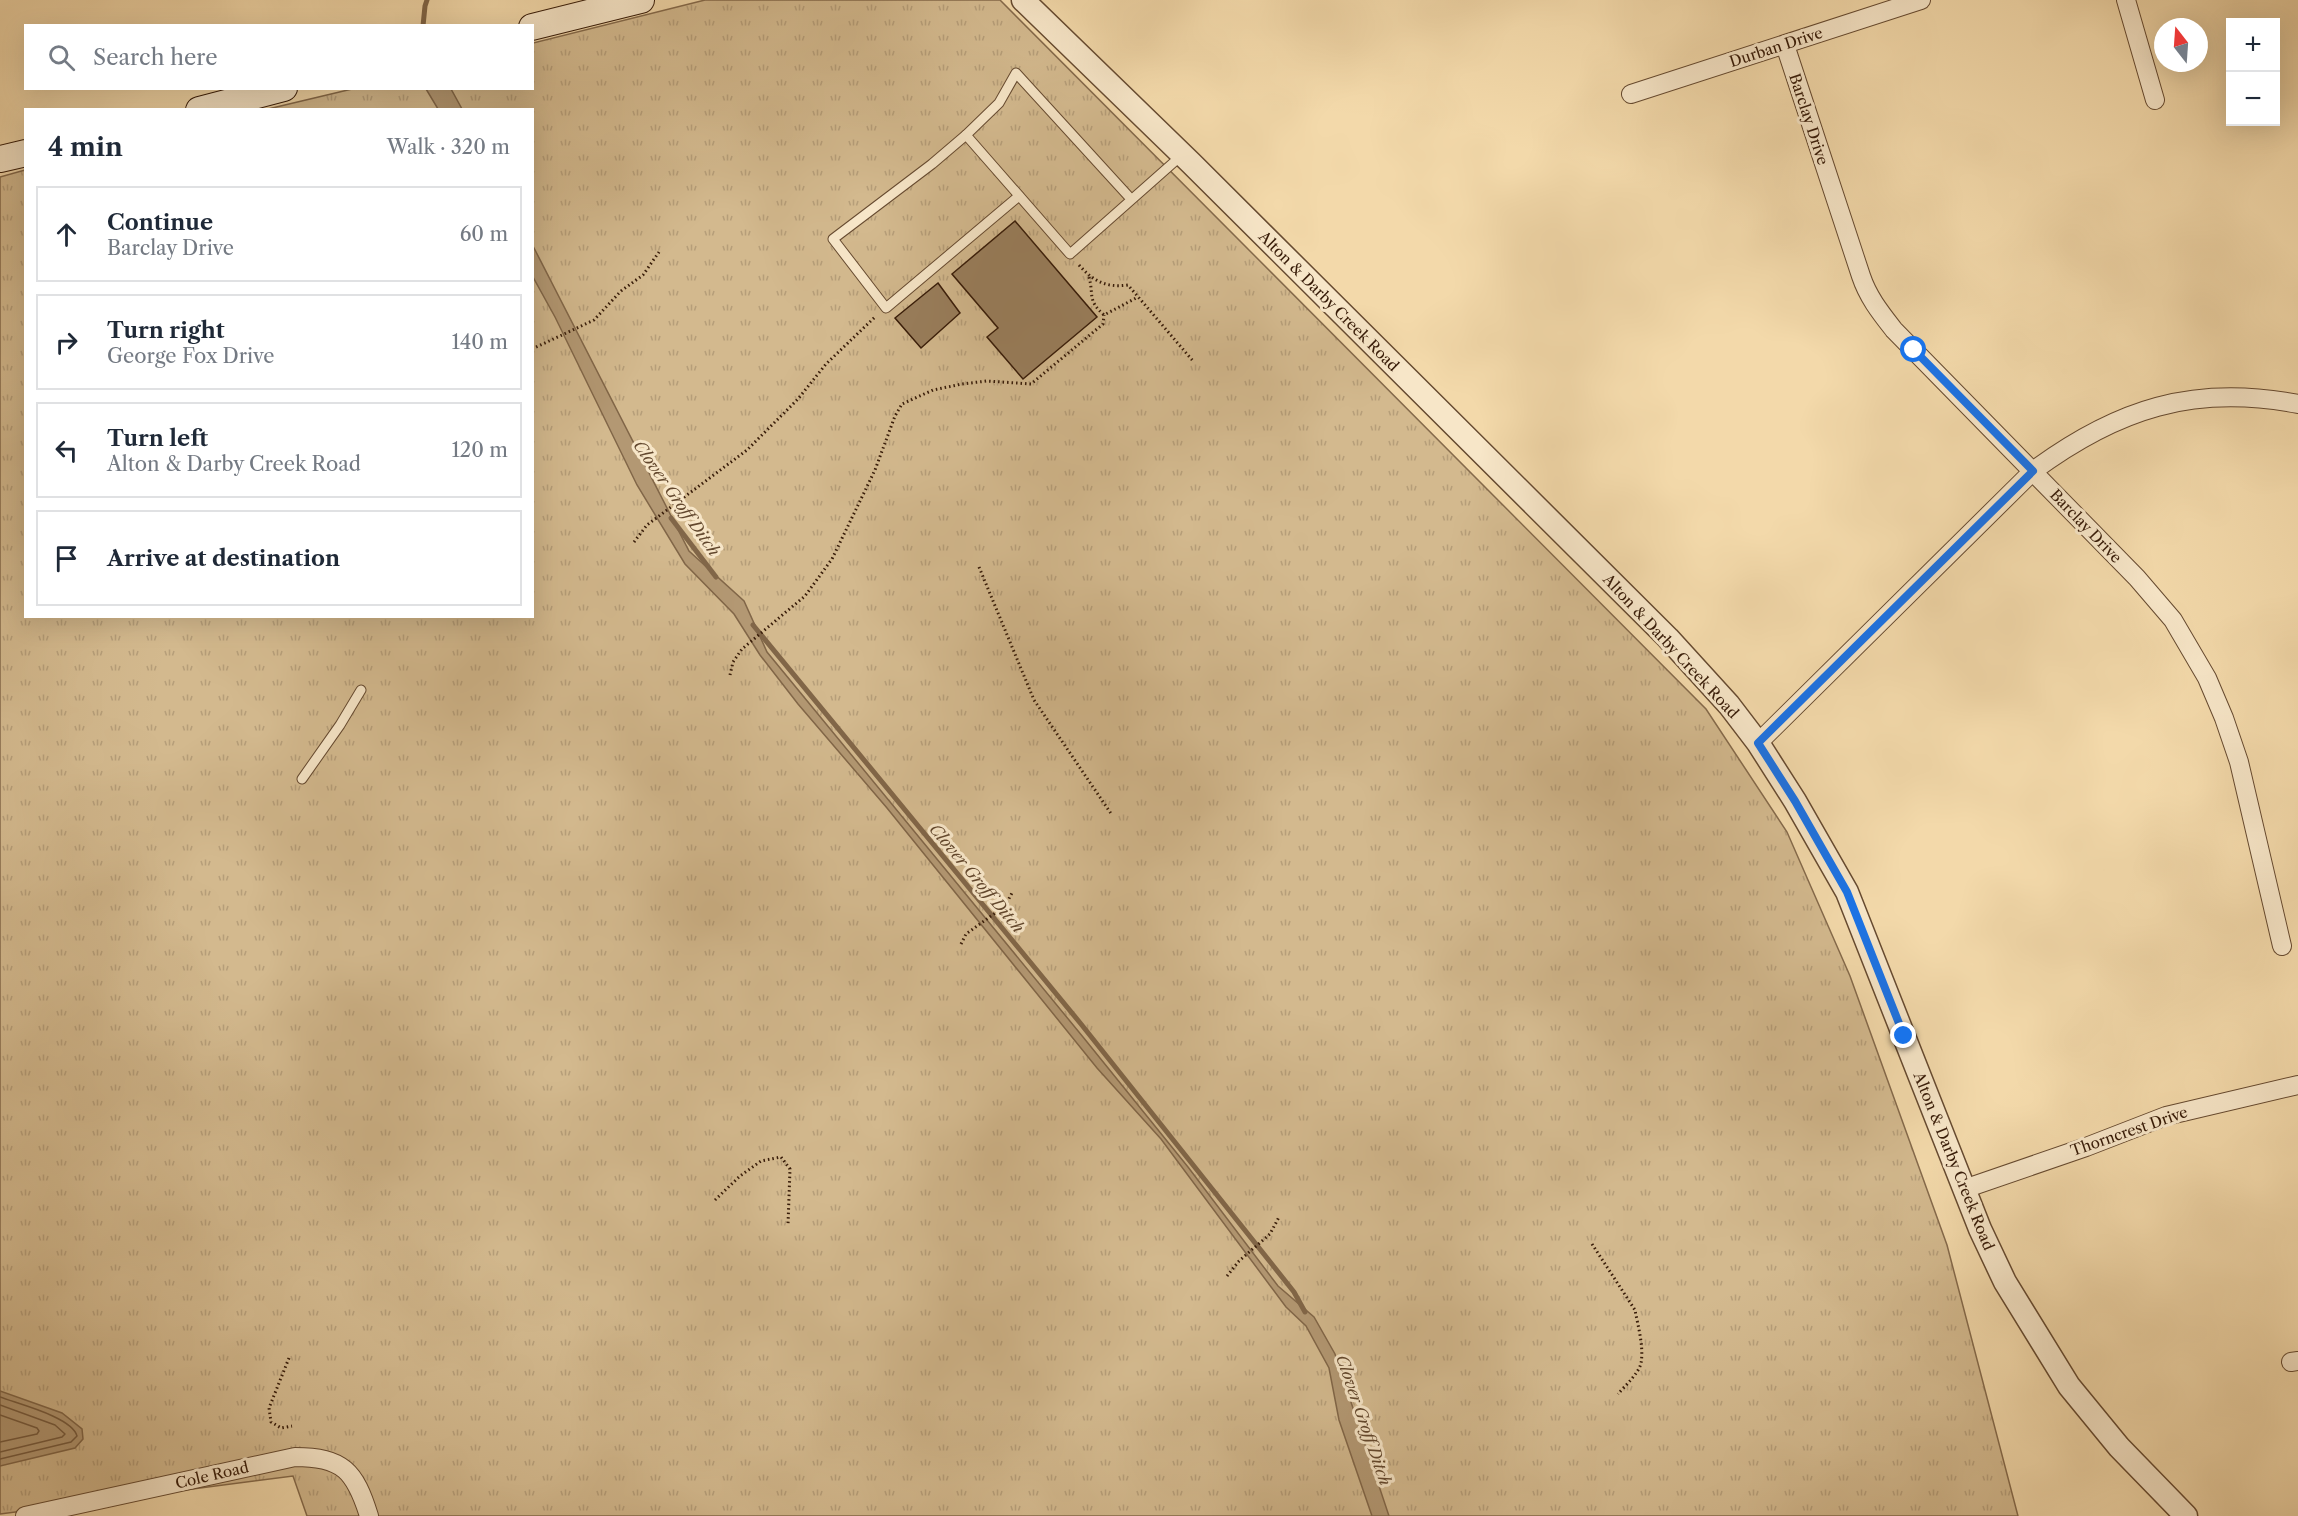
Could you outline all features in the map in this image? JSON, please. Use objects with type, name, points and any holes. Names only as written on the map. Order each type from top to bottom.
[{"type":"main road","points":[[534,27],[641,0]]},
{"type":"main road","points":[[207,108],[276,90]]},
{"type":"main road","points":[[0,159],[24,153]]},
{"type":"street","name":"Alton & Darby Creek Road","points":[[1023,0],[1182,154],[1668,638],[1729,705],[1758,743],[1795,801],[1847,892],[1980,1229],[2005,1282],[2069,1386],[2119,1447],[2186,1516]]},
{"type":"street","name":"Durban Drive","points":[[1631,94],[1921,0]]},
{"type":"street","points":[[2126,0],[2155,100]]},
{"type":"street","name":"Barclay Drive","points":[[1785,45],[1866,292],[1894,330],[2137,578],[2173,620],[2207,678],[2239,762],[2283,946]]},
{"type":"street","points":[[1758,743],[2033,471],[2086,435],[2142,410],[2174,403],[2224,396],[2268,398],[2298,404]]},
{"type":"street","name":"Thorncrest Drive","points":[[1964,1189],[2086,1147],[2166,1116],[2298,1085]]},
{"type":"street","name":"Cole Road","points":[[25,1516],[294,1457],[309,1457],[338,1463],[357,1485],[369,1516]]},
{"type":"lane","points":[[1019,196],[886,308],[832,238],[932,164],[966,135],[999,103],[1016,73],[1131,199]]},
{"type":"lane","points":[[966,135],[1070,254],[1182,154]]},
{"type":"lane","points":[[302,779],[340,725],[361,690]]},
{"type":"path","points":[[534,348],[594,320],[621,291],[643,275],[659,252]]},
{"type":"path","points":[[1070,254],[1089,277],[1101,283],[1128,285],[1193,361]]},
{"type":"path","points":[[1089,277],[1090,292],[1095,307],[1104,315]]},
{"type":"path","points":[[1104,315],[1138,297]]},
{"type":"path","points":[[634,542],[647,525],[747,450],[798,399],[826,364],[886,308]]},
{"type":"path","points":[[730,675],[733,662],[742,649],[805,596],[832,559],[875,470],[895,416],[902,404],[933,390],[962,384],[987,381],[1031,384],[1103,324],[1104,315]]},
{"type":"path","points":[[979,567],[1034,700],[1112,815]]},
{"type":"path","points":[[961,944],[966,934],[1005,906],[1013,891]]},
{"type":"path","points":[[715,1200],[740,1176],[761,1161],[781,1157],[790,1169],[788,1225]]},
{"type":"path","points":[[1227,1276],[1239,1261],[1270,1234],[1279,1217]]},
{"type":"path","points":[[1592,1244],[1635,1310],[1641,1344],[1641,1365],[1618,1394]]},
{"type":"path","points":[[289,1358],[269,1408],[271,1422],[281,1428],[292,1426]]},
{"type":"green space","points":[[705,0],[1000,0],[1706,709],[1787,832],[1850,976],[1947,1245],[2018,1516],[307,1516],[293,1476],[0,1514],[0,177],[24,170],[24,618],[534,618],[534,108],[272,108],[348,90],[534,90],[534,43]]},
{"type":"water","points":[[427,90],[452,90],[461,108],[437,108]]},
{"type":"water","points":[[534,248],[689,551],[744,601],[767,652],[1188,1167],[1278,1286],[1314,1317],[1335,1354],[1389,1516],[1372,1516],[1339,1420],[1329,1368],[1306,1326],[1286,1307],[1161,1139],[1097,1068],[887,808],[798,704],[760,655],[734,614],[685,564],[637,485],[534,279]]},
{"type":"water","points":[[0,1391],[62,1413],[82,1429],[83,1439],[75,1448],[0,1466]]},
{"type":"building","points":[[1015,221],[1097,317],[1023,379],[987,337],[998,328],[952,274]]},
{"type":"building","points":[[938,283],[960,313],[921,348],[895,318]]},
{"type":"waterway","name":"Clover Groff Ditch","points":[[423,24],[427,0]]},
{"type":"waterway","name":"Clover Groff Ditch","points":[[671,518],[716,577]]},
{"type":"waterway","name":"Clover Groff Ditch","points":[[753,625],[1081,1024],[1294,1292],[1305,1312]]},
{"type":"route","points":[[1904,1036],[1847,892],[1795,801],[1758,743],[2033,471],[1914,350]]}]
